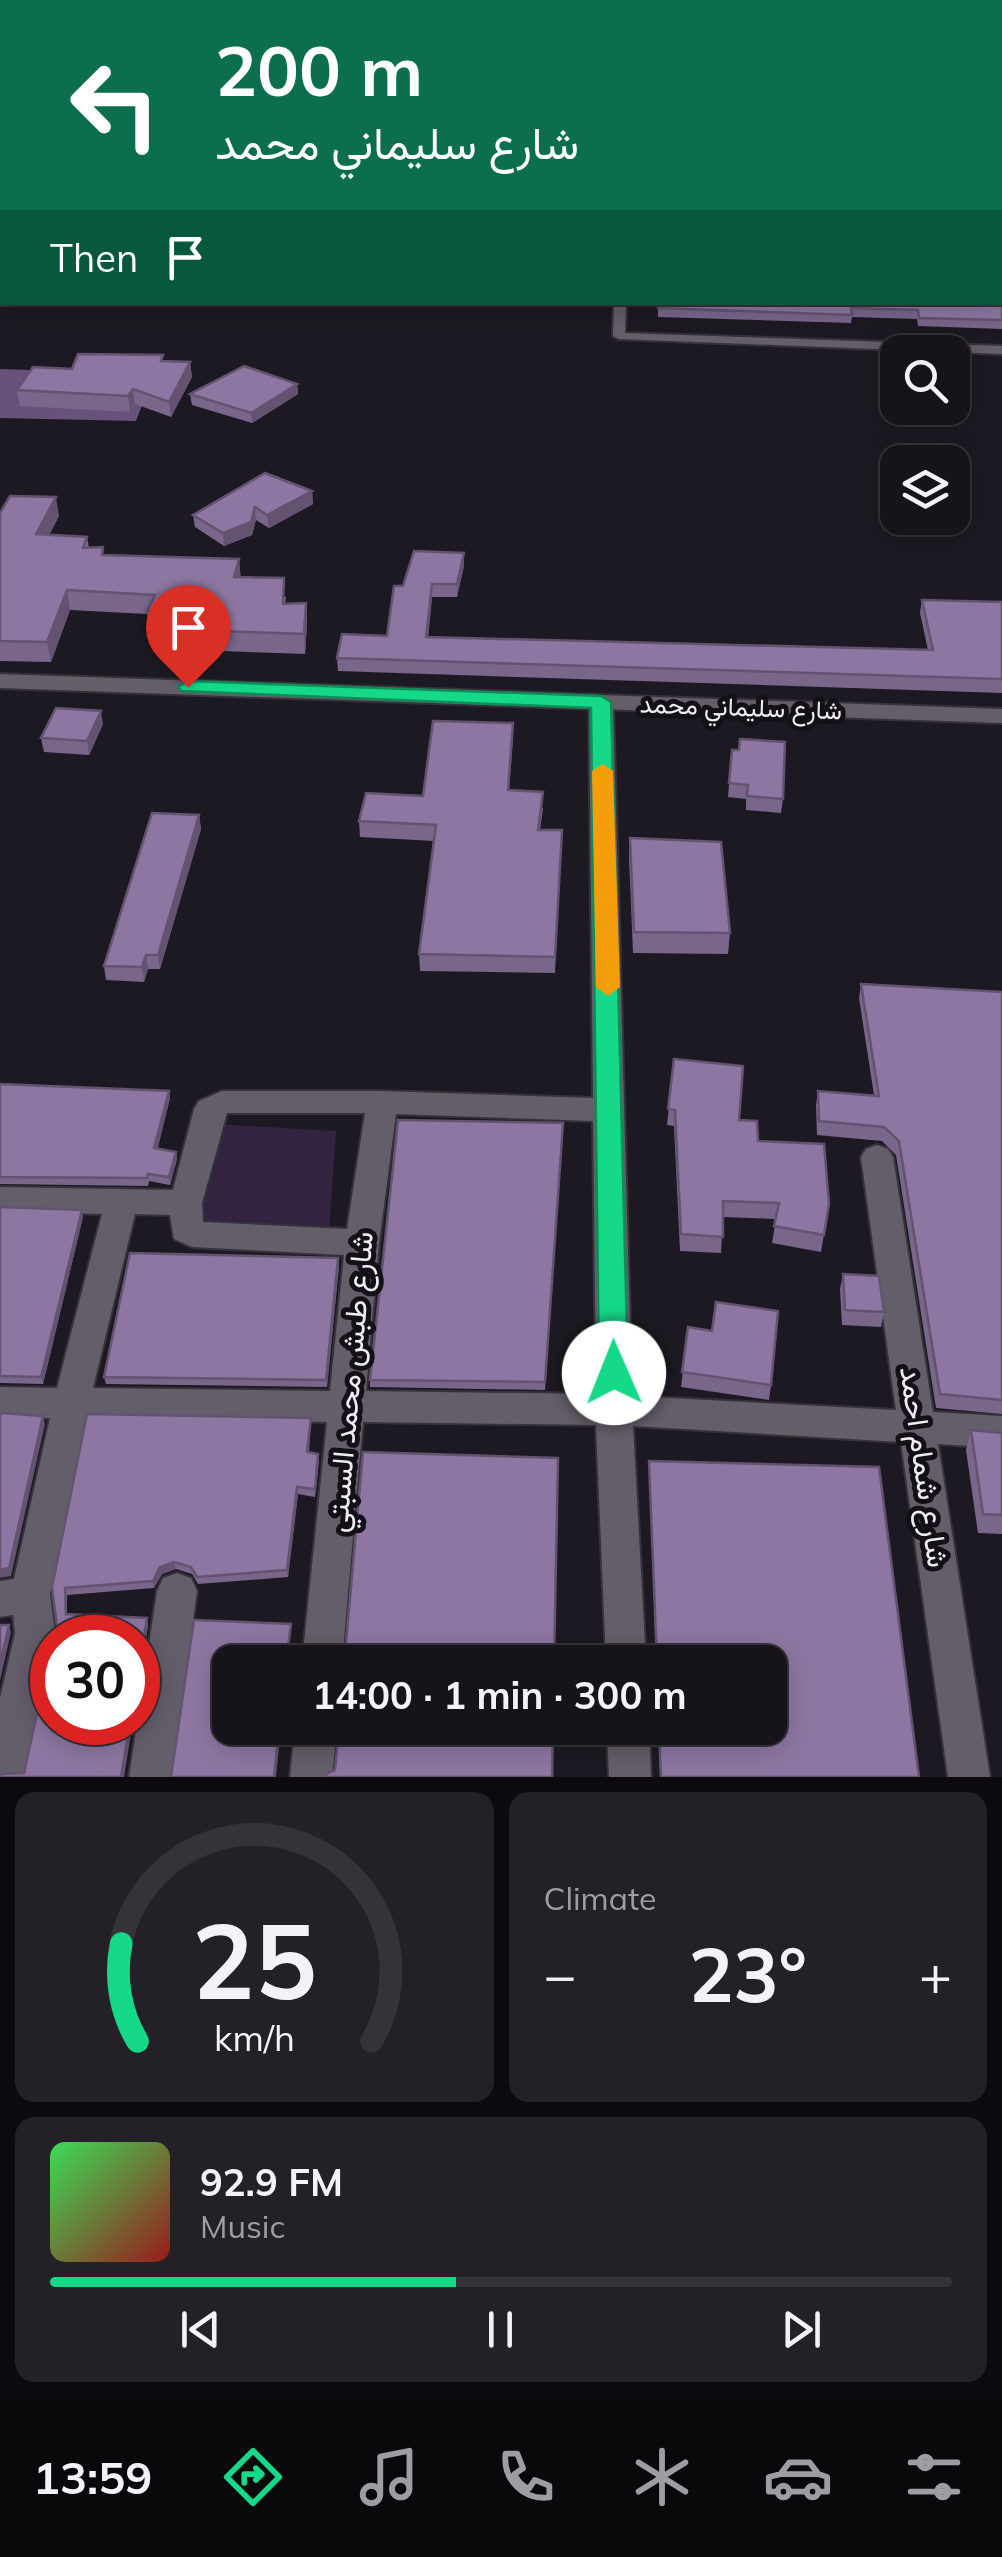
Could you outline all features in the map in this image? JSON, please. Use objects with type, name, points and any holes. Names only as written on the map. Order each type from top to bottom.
[{"type":"street","name":"شارع سليماني محمد","points":[[0,681],[1002,716]]},
{"type":"street","points":[[601,702],[614,1410],[625,1645]]},
{"type":"street","points":[[362,1242],[192,1234],[186,1230],[186,1203],[210,1109],[215,1104],[382,1102],[611,1110]]},
{"type":"street","name":"شارع طبش محمد السبتي","points":[[324,1645],[362,1242],[382,1102]]},
{"type":"street","name":"شارع شمام احمد","points":[[877,1157],[969,1777]]},
{"type":"street","points":[[0,1199],[186,1203]]},
{"type":"street","points":[[4,1777],[35,1633],[15,1596],[71,1404],[122,1201]]},
{"type":"street","points":[[0,1402],[614,1410],[1002,1432]]},
{"type":"street","points":[[150,1777],[177,1591]]},
{"type":"street","points":[[312,1777],[315,1745]]},
{"type":"street","points":[[629,1745],[630,1777]]},
{"type":"lane","points":[[620,305],[619,336],[1002,350]]},
{"type":"shaded area","points":[[0,369],[154,374],[136,421],[0,418]]},
{"type":"shaded area","points":[[214,1124],[336,1131],[329,1231],[196,1222]]},
{"type":"building","points":[[1002,305],[1002,320],[919,318],[918,310],[851,308],[852,315],[658,308]]},
{"type":"building","points":[[78,354],[163,355],[161,361],[190,362],[169,402],[133,389],[128,396],[17,390],[33,367],[72,369]]},
{"type":"building","points":[[244,366],[297,384],[251,413],[190,394]]},
{"type":"building","points":[[265,473],[312,491],[267,515],[255,507],[251,522],[223,533],[193,515]]},
{"type":"building","points":[[10,496],[56,497],[36,534],[87,537],[83,548],[103,547],[102,555],[239,559],[234,577],[284,578],[283,604],[306,603],[304,634],[159,631],[168,612],[147,611],[155,595],[67,590],[47,642],[0,641],[0,513]]},
{"type":"building","points":[[414,551],[464,553],[457,584],[432,584],[426,637],[933,650],[922,600],[1002,602],[1002,679],[337,658],[342,634],[387,636],[394,586],[403,586]]},
{"type":"building","points":[[56,708],[101,711],[87,741],[41,738]]},
{"type":"building","points":[[433,721],[513,723],[508,790],[543,792],[538,830],[562,830],[555,957],[419,954],[436,825],[359,821],[366,793],[423,796]]},
{"type":"building","points":[[740,739],[785,742],[783,799],[747,796],[748,785],[729,783],[732,750],[739,750]]},
{"type":"building","points":[[152,813],[199,815],[158,955],[146,955],[142,967],[104,966]]},
{"type":"building","points":[[630,838],[721,842],[730,933],[634,932]]},
{"type":"building","points":[[861,984],[1002,992],[1002,1400],[940,1394],[899,1141],[884,1127],[819,1121],[818,1091],[879,1096]]},
{"type":"building","points":[[674,1059],[743,1066],[739,1120],[757,1121],[758,1141],[824,1144],[829,1204],[824,1235],[774,1226],[779,1203],[723,1201],[723,1237],[681,1234],[675,1110],[668,1109]]},
{"type":"building","points":[[0,1084],[169,1091],[154,1148],[176,1152],[169,1177],[0,1177]]},
{"type":"building","points":[[398,1120],[563,1123],[545,1382],[370,1380]]},
{"type":"building","points":[[0,1207],[82,1210],[41,1377],[0,1376]]},
{"type":"building","points":[[130,1253],[338,1258],[326,1380],[104,1377]]},
{"type":"building","points":[[843,1274],[879,1276],[884,1312],[845,1310]]},
{"type":"building","points":[[716,1302],[778,1311],[771,1385],[682,1372],[688,1327],[712,1331]]},
{"type":"building","points":[[0,1413],[43,1416],[9,1568],[0,1570]]},
{"type":"building","points":[[87,1414],[311,1418],[307,1452],[318,1454],[315,1489],[297,1487],[287,1570],[197,1577],[191,1567],[174,1562],[160,1567],[153,1581],[65,1588],[66,1614],[86,1615],[56,1615],[52,1587]]},
{"type":"building","points":[[971,1430],[1002,1433],[1002,1515],[983,1514]]},
{"type":"building","points":[[363,1452],[558,1458],[554,1645],[346,1645]]},
{"type":"building","points":[[649,1461],[879,1467],[919,1777],[661,1777],[660,1745],[787,1745],[787,1645],[656,1645]]},
{"type":"building","points":[[194,1620],[291,1624],[288,1645],[212,1645],[212,1745],[277,1745],[274,1777],[171,1777]]},
{"type":"building","points":[[0,1625],[9,1625],[0,1664]]},
{"type":"building","points":[[30,1745],[126,1745],[121,1777],[0,1777],[24,1773]]},
{"type":"building","points":[[337,1745],[553,1745],[552,1777],[326,1777],[335,1770]]},
{"type":"slow traffic","points":[[603,771],[608,987]]},
{"type":"route","points":[[188,687],[601,702],[614,1373]]}]
